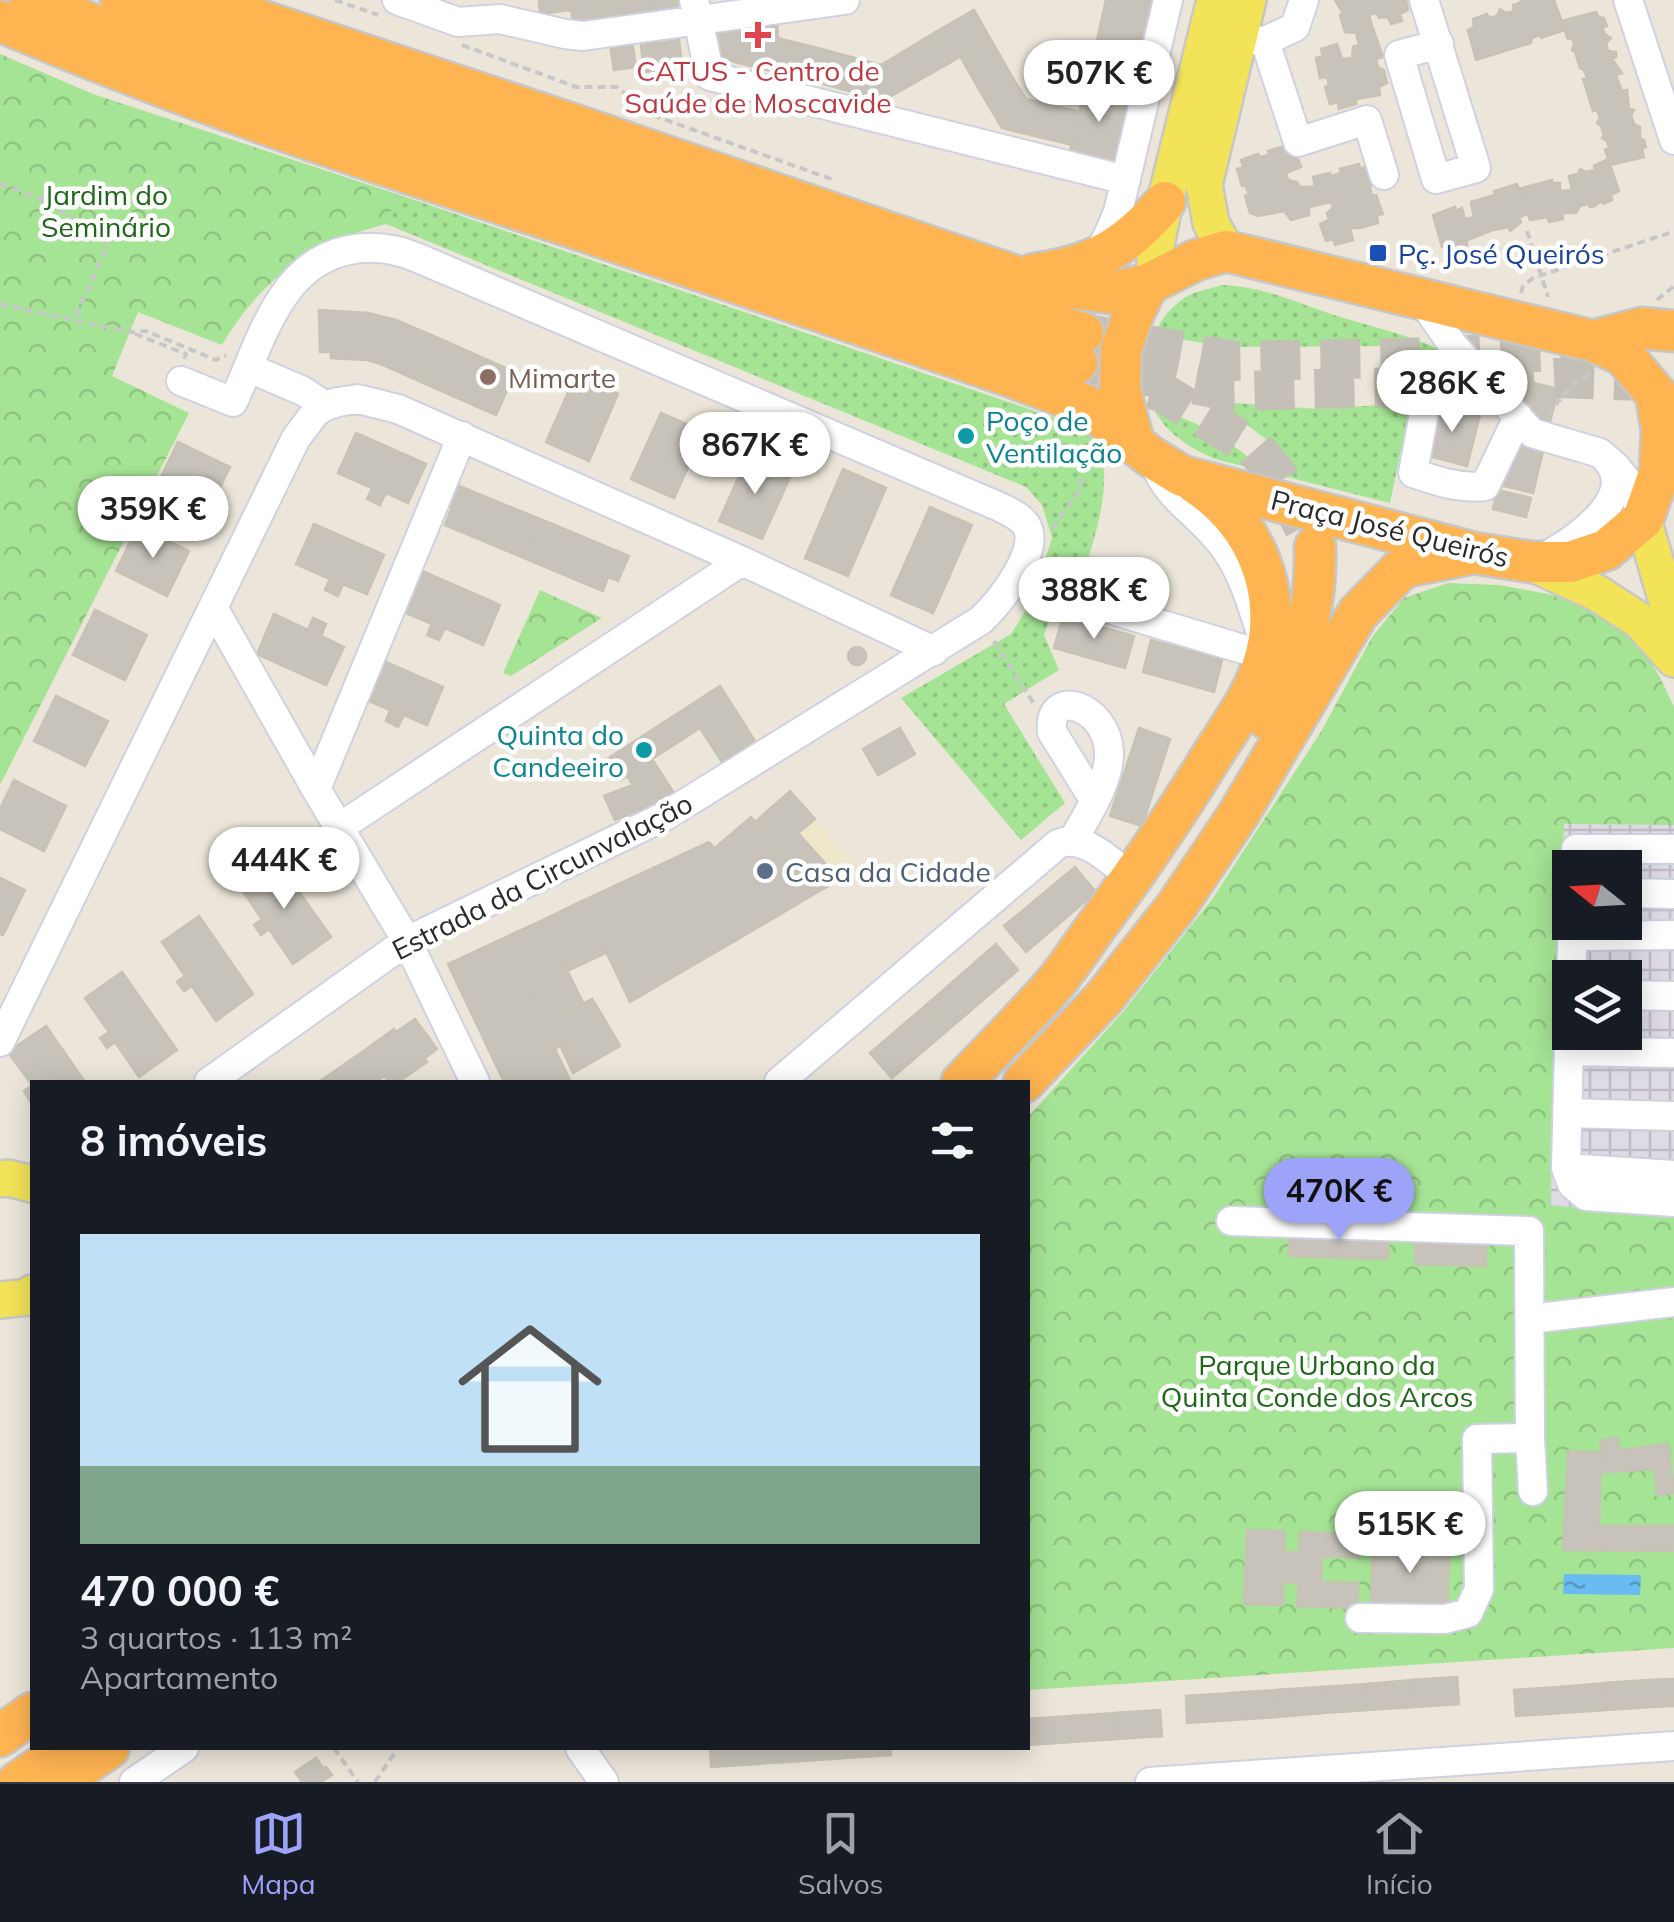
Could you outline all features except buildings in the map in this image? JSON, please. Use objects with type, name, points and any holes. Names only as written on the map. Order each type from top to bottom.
[{"type":"highway","points":[[30,0],[342,117],[954,326],[1080,348],[966,296],[277,58],[121,0]]},
{"type":"highway","points":[[199,0],[1046,284],[1110,292],[1151,283],[1196,260],[1226,252],[1421,299],[1596,356],[1622,355],[1656,394],[1667,457],[1643,520]]},
{"type":"highway","points":[[0,20],[109,67],[287,132],[1086,405],[1156,459],[1209,492],[1249,536],[1263,565],[1270,598],[1266,656],[1146,882]]},
{"type":"highway","points":[[1015,276],[1064,270],[1108,254],[1149,221],[1165,202]]},
{"type":"highway","points":[[1151,283],[1134,312],[1122,350],[1120,390],[1156,459]]},
{"type":"highway","points":[[1596,356],[1642,328],[1674,331]]},
{"type":"highway","name":"Praça José Queirós","points":[[1156,459],[1474,553],[1531,562],[1570,562],[1606,550],[1643,520]]},
{"type":"highway","points":[[980,1073],[1146,882],[1237,768],[1285,684],[1304,640],[1316,574],[1315,546]]},
{"type":"highway","points":[[1026,1080],[1103,999],[1176,908],[1238,814],[1358,612],[1408,566],[1474,553]]},
{"type":"highway","points":[[0,1736],[30,1714]]},
{"type":"highway","points":[[0,1764],[30,1743]]},
{"type":"highway","points":[[18,1782],[65,1750]]},
{"type":"highway","points":[[59,1782],[106,1750]]},
{"type":"main road","points":[[1151,283],[1165,202],[1215,0]]},
{"type":"main road","points":[[1226,252],[1211,223],[1204,185],[1252,40],[1248,0]]},
{"type":"main road","points":[[1643,520],[1674,626]]},
{"type":"main road","points":[[1531,562],[1597,592],[1640,621],[1674,659]]},
{"type":"main road","points":[[0,1179],[30,1184]]},
{"type":"main road","points":[[0,1300],[30,1295]]},
{"type":"street","points":[[460,0],[468,10],[583,36],[695,10],[845,0]]},
{"type":"street","points":[[1094,259],[1118,212],[1168,0]]},
{"type":"street","points":[[1304,0],[1295,28],[1252,40],[1298,142],[1366,120],[1384,175]]},
{"type":"street","points":[[1424,0],[1439,44]]},
{"type":"street","points":[[1628,0],[1674,140]]},
{"type":"street","points":[[391,9],[458,22],[500,19]]},
{"type":"street","points":[[695,10],[710,76],[1126,180]]},
{"type":"street","points":[[181,381],[232,402],[287,290],[310,267],[356,248],[373,246],[404,252],[1000,507],[1027,526],[1029,540],[1024,558]]},
{"type":"street","points":[[1421,299],[1452,344],[1525,425],[1600,453],[1624,476],[1643,520]]},
{"type":"street","points":[[249,368],[303,391],[325,406]]},
{"type":"street","points":[[1479,374],[1437,380],[1424,408],[1412,473],[1441,482],[1486,486],[1525,425]]},
{"type":"street","points":[[0,1042],[295,440],[325,406],[358,399],[384,404],[742,560],[934,651]]},
{"type":"street","points":[[316,789],[462,436]]},
{"type":"street","points":[[1531,562],[1576,539],[1605,509],[1612,497],[1615,475],[1600,453]]},
{"type":"street","name":"Estrada da Circunvalação","points":[[212,1080],[407,941],[644,828],[934,651],[981,620],[1001,598],[1024,558]]},
{"type":"street","points":[[340,827],[742,560]]},
{"type":"street","points":[[1086,602],[1266,656]]},
{"type":"street","points":[[214,609],[407,941],[474,1080]]},
{"type":"street","points":[[1073,840],[1096,802],[1109,755],[1106,733],[1098,720],[1082,708],[1060,708],[1051,721],[1052,732],[1096,802]]},
{"type":"street","points":[[781,1080],[1058,844],[1073,840],[1084,844],[1146,882]]},
{"type":"street","points":[[1576,850],[1674,848]]},
{"type":"street","points":[[1642,893],[1674,894]]},
{"type":"street","points":[[1642,933],[1674,935]]},
{"type":"street","points":[[1642,995],[1674,996]]},
{"type":"street","points":[[1674,1053],[1569,1051],[1566,1168],[1572,1184],[1586,1196],[1674,1202]]},
{"type":"street","points":[[1567,1114],[1674,1116]]},
{"type":"street","points":[[1566,1168],[1674,1175]]},
{"type":"street","points":[[1231,1221],[1528,1231],[1532,1491]]},
{"type":"street","points":[[1530,1319],[1674,1302]]},
{"type":"street","points":[[1360,1618],[1445,1619],[1468,1613],[1479,1589],[1477,1440],[1530,1438]]},
{"type":"street","points":[[1150,1782],[1674,1746]]},
{"type":"street","points":[[134,1782],[181,1750]]},
{"type":"street","points":[[581,1750],[604,1782]]},
{"type":"path","points":[[335,0],[391,9]]},
{"type":"path","points":[[454,43],[576,87],[617,86],[652,114],[838,182]]},
{"type":"path","points":[[0,184],[39,198],[105,239],[107,247],[74,320]]},
{"type":"path","points":[[1527,231],[1548,297]]},
{"type":"path","points":[[1521,292],[1527,282],[1541,276],[1669,233]]},
{"type":"path","points":[[0,304],[130,332],[186,354],[176,379],[181,381]]},
{"type":"path","points":[[130,332],[146,332],[216,360],[244,340],[264,334]]},
{"type":"path","points":[[1525,425],[1573,384],[1596,356]]},
{"type":"path","points":[[1024,558],[1050,532],[1079,492],[1089,442],[1086,405]]},
{"type":"path","points":[[981,620],[1052,732]]},
{"type":"path","points":[[335,1750],[358,1782]]},
{"type":"path","points":[[375,1782],[397,1750]]},
{"type":"shaded area","points":[[790,791],[858,869],[816,893],[755,822]]},
{"type":"shaded area","points":[[1564,824],[1674,825],[1674,1217],[1550,1206],[1556,1050],[1642,1050],[1642,960],[1559,960],[1560,940],[1642,940],[1642,850],[1563,850]]},
{"type":"green space","name":"Jardim do Seminário","points":[[0,54],[93,94],[397,194],[386,224],[335,242],[291,266],[254,300],[222,345],[138,312],[112,376],[189,413],[0,785]]},
{"type":"green space","points":[[397,194],[1091,430],[1104,464],[1102,505],[1081,581],[1065,576],[1044,635],[1059,670],[1004,704],[1065,803],[1021,840],[901,698],[1011,634],[1034,597],[1052,537],[1042,505],[1026,487],[386,224]]},
{"type":"green space","points":[[1222,285],[1266,292],[1444,352],[1421,367],[1416,377],[1390,503],[1215,459],[1182,441],[1159,418],[1147,387],[1155,334],[1167,314],[1184,298]],"holes":[[[1173,338],[1227,347],[1400,346],[1410,403],[1318,409],[1221,402],[1219,408],[1267,440],[1251,459],[1213,431],[1157,407]]]},
{"type":"green space","name":"Parque Urbano da Quinta Conde dos Arcos","points":[[1448,583],[1500,585],[1553,595],[1597,613],[1641,647],[1674,707],[1674,825],[1564,824],[1563,850],[1552,850],[1552,940],[1560,940],[1559,960],[1552,960],[1552,1050],[1556,1050],[1550,1205],[1674,1217],[1674,1648],[1030,1690],[1030,1115],[1122,1013],[1213,898],[1322,730],[1372,637],[1404,598]]},
{"type":"green space","points":[[540,590],[602,618],[511,676],[503,673]]},
{"type":"water","points":[[1564,1574],[1641,1575],[1640,1595],[1563,1594]]},
{"type":"tunnel","points":[[1083,333],[1234,361],[1577,350]]},
{"type":"tunnel","points":[[1077,363],[1230,391],[1557,378],[1674,382]]},
{"type":"tunnel","points":[[1152,389],[1255,449],[1276,473],[1304,527]]},
{"type":"place","name":"CATUS - Centro de Saúde de Moscavide","points":[[758,35]]},
{"type":"place","name":"Pç. José Queirós","points":[[1378,253]]},
{"type":"place","name":"Mimarte","points":[[488,377]]},
{"type":"place","name":"Poço de Ventilação","points":[[966,436]]},
{"type":"place","name":"Quinta do Candeeiro","points":[[644,750]]},
{"type":"place","name":"Casa da Cidade","points":[[765,871]]}]
